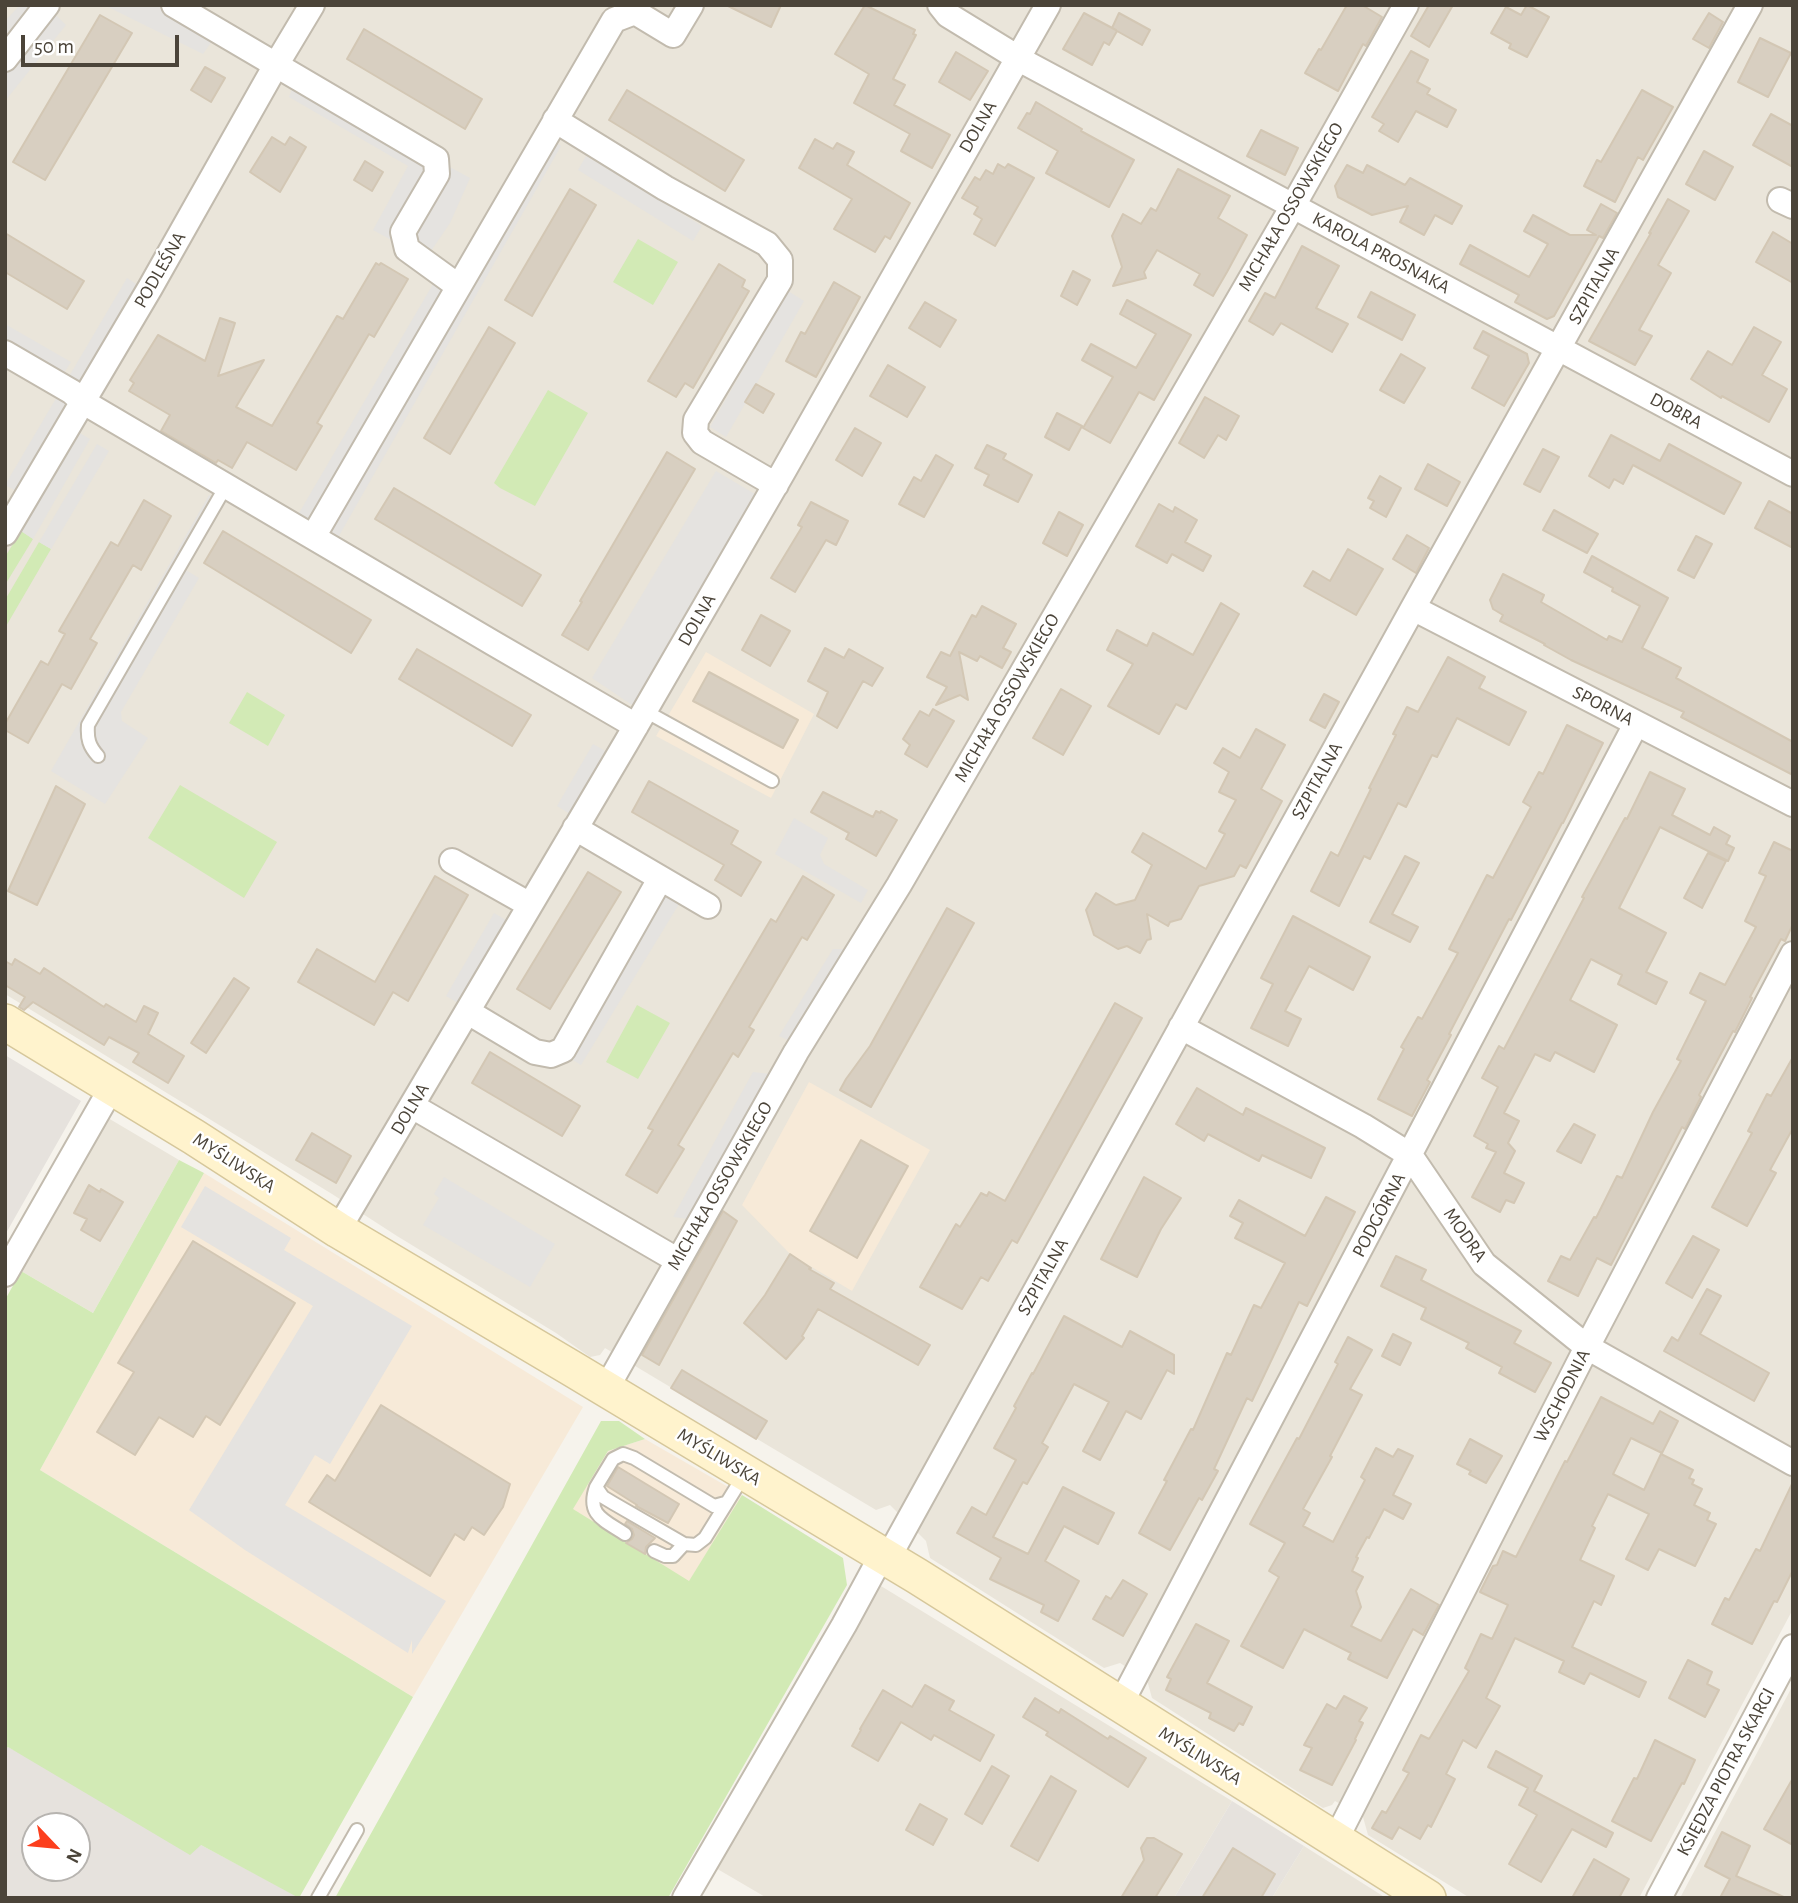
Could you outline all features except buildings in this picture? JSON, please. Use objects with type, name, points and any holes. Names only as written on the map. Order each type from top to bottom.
[{"type":"street","points":[[5,60],[47,5]]},
{"type":"street","points":[[174,5],[436,159],[437,174],[403,232],[407,249],[458,286]]},
{"type":"street","name":"PODLEŚNA","points":[[5,533],[150,288],[312,5]]},
{"type":"street","points":[[313,537],[614,20],[635,12],[673,35],[691,5]]},
{"type":"street","name":"KAROLA PROSNAKA","points":[[940,5],[948,15],[1017,58],[1559,349]]},
{"type":"street","name":"DOLNA","points":[[338,1230],[776,485],[1048,5]]},
{"type":"street","name":"MICHAŁA OSSOWSKIEGO","points":[[606,1389],[796,1052],[899,885],[1293,206],[1406,5]]},
{"type":"street","name":"SZPITALNA","points":[[685,1898],[885,1557],[1750,5]]},
{"type":"street","points":[[555,120],[665,188],[767,244],[780,260],[780,280],[696,420],[695,433],[702,442],[776,485]]},
{"type":"street","name":"DOBRA","points":[[1559,349],[1793,474]]},
{"type":"street","points":[[5,353],[313,537],[640,718]]},
{"type":"street","name":"SPORNA","points":[[1413,608],[1793,804]]},
{"type":"street","name":"PODGÓRNA","points":[[1120,1705],[1636,724]]},
{"type":"street","points":[[575,828],[708,906]]},
{"type":"street","points":[[452,861],[530,905]]},
{"type":"street","points":[[468,1012],[536,1052],[551,1055],[563,1050],[660,879]]},
{"type":"street","name":"WSCHODNIA","points":[[1335,1841],[1587,1347],[1793,954]]},
{"type":"street","name":"MYŚLIWSKA","points":[[5,1022],[194,1137],[338,1230],[885,1557],[1428,1898]]},
{"type":"street","name":"MODRA","points":[[1181,1027],[1363,1126],[1410,1155],[1484,1264],[1587,1347],[1793,1462]]},
{"type":"street","points":[[5,1274],[112,1087]]},
{"type":"street","points":[[411,1106],[677,1260]]},
{"type":"street","name":"KSIĘDZA PIOTRA SKARGI","points":[[1659,1898],[1793,1647]]},
{"type":"lane","points":[[98,756],[87,737],[88,726],[226,486]]},
{"type":"lane","points":[[640,718],[772,780]]},
{"type":"lane","points":[[625,1534],[601,1518],[592,1507],[596,1487],[613,1459],[623,1454],[635,1458],[714,1506],[725,1503]]},
{"type":"lane","points":[[596,1487],[603,1497],[684,1544],[696,1545],[705,1538],[745,1473]]},
{"type":"lane","points":[[654,1551],[673,1556],[684,1544]]},
{"type":"lane","points":[[318,1898],[357,1830]]},
{"type":"shaded area","points":[[5,5],[1793,5],[1793,1609],[1639,1898],[1470,1898],[1368,1835],[1363,1817],[1335,1801],[1323,1808],[1152,1698],[1147,1680],[1120,1663],[1104,1668],[930,1558],[926,1541],[890,1505],[876,1510],[605,1348],[600,1355],[590,1357],[556,1333],[332,1194],[5,994]]},
{"type":"shaded area","points":[[20,5],[60,5],[54,13],[66,25],[5,101],[5,21]]},
{"type":"shaded area","points":[[104,5],[198,5],[219,31],[203,54]]},
{"type":"shaded area","points":[[294,84],[430,163],[395,242],[373,230],[408,166],[289,97]]},
{"type":"shaded area","points":[[546,136],[561,146],[332,548],[292,525],[436,279],[458,286]]},
{"type":"shaded area","points":[[586,156],[702,226],[693,241],[578,170]]},
{"type":"shaded area","points":[[448,166],[470,178],[450,223],[431,251],[414,241]]},
{"type":"shaded area","points":[[127,278],[141,287],[20,493],[5,485]]},
{"type":"shaded area","points":[[788,291],[804,301],[726,437],[710,427]]},
{"type":"shaded area","points":[[5,324],[71,362],[62,376],[5,344]]},
{"type":"shaded area","points":[[78,432],[90,439],[33,539],[21,531]]},
{"type":"shaded area","points":[[97,444],[109,451],[51,549],[39,542]]},
{"type":"shaded area","points":[[716,471],[760,497],[635,707],[592,678]]},
{"type":"shaded area","points":[[209,495],[214,498],[176,564],[199,578],[121,712],[122,721],[148,738],[105,804],[51,771]]},
{"type":"shaded area","points":[[706,652],[814,714],[771,798],[656,736]]},
{"type":"shaded area","points":[[593,744],[607,752],[570,814],[557,806]]},
{"type":"shaded area","points":[[794,818],[828,838],[820,855],[824,864],[868,890],[861,903],[775,854]]},
{"type":"shaded area","points":[[663,895],[679,904],[581,1065],[568,1057]]},
{"type":"shaded area","points":[[494,913],[506,920],[458,1003],[446,996]]},
{"type":"shaded area","points":[[833,949],[847,949],[794,1043],[779,1036]]},
{"type":"shaded area","points":[[5,1055],[81,1101],[5,1235]]},
{"type":"shaded area","points":[[753,1072],[771,1074],[688,1219],[673,1217]]},
{"type":"shaded area","points":[[809,1082],[930,1150],[852,1291],[790,1254],[742,1205]]},
{"type":"shaded area","points":[[108,1118],[179,1160],[93,1313],[21,1271]]},
{"type":"shaded area","points":[[204,1173],[583,1407],[413,1697],[40,1470]]},
{"type":"shaded area","points":[[444,1177],[555,1244],[530,1287],[423,1225],[439,1198],[434,1194]]},
{"type":"shaded area","points":[[205,1186],[291,1238],[284,1250],[412,1326],[330,1464],[315,1455],[285,1505],[446,1601],[412,1654],[412,1640],[408,1653],[245,1550],[189,1510],[313,1306],[181,1227]]},
{"type":"shaded area","points":[[645,1439],[742,1495],[689,1582],[572,1509],[608,1451]]},
{"type":"shaded area","points":[[881,1586],[1232,1801],[1174,1898],[767,1898],[714,1867]]},
{"type":"shaded area","points":[[1793,1685],[1793,1898],[1680,1898]]},
{"type":"shaded area","points":[[8,1747],[301,1898],[5,1898],[5,1750]]},
{"type":"shaded area","points":[[1232,1801],[1304,1846],[1272,1898],[1174,1898]]},
{"type":"shaded area","points":[[1304,1846],[1386,1898],[1272,1898]]},
{"type":"green space","points":[[638,239],[678,262],[653,305],[613,282]]},
{"type":"green space","points":[[548,390],[588,413],[535,506],[494,483]]},
{"type":"green space","points":[[21,531],[33,539],[5,585],[5,557]]},
{"type":"green space","points":[[39,542],[51,549],[5,628],[5,600]]},
{"type":"green space","points":[[247,692],[285,715],[268,746],[229,723]]},
{"type":"green space","points":[[180,785],[277,842],[244,898],[148,838]]},
{"type":"green space","points":[[637,1005],[670,1023],[638,1079],[606,1062]]},
{"type":"green space","points":[[179,1160],[204,1173],[40,1470],[413,1697],[299,1898],[201,1845],[190,1855],[8,1747],[5,1750],[5,1300],[21,1271],[93,1313]]},
{"type":"green space","points":[[601,1421],[619,1421],[645,1439],[608,1451],[573,1509],[689,1581],[742,1495],[843,1558],[847,1585],[668,1898],[335,1898]]}]
